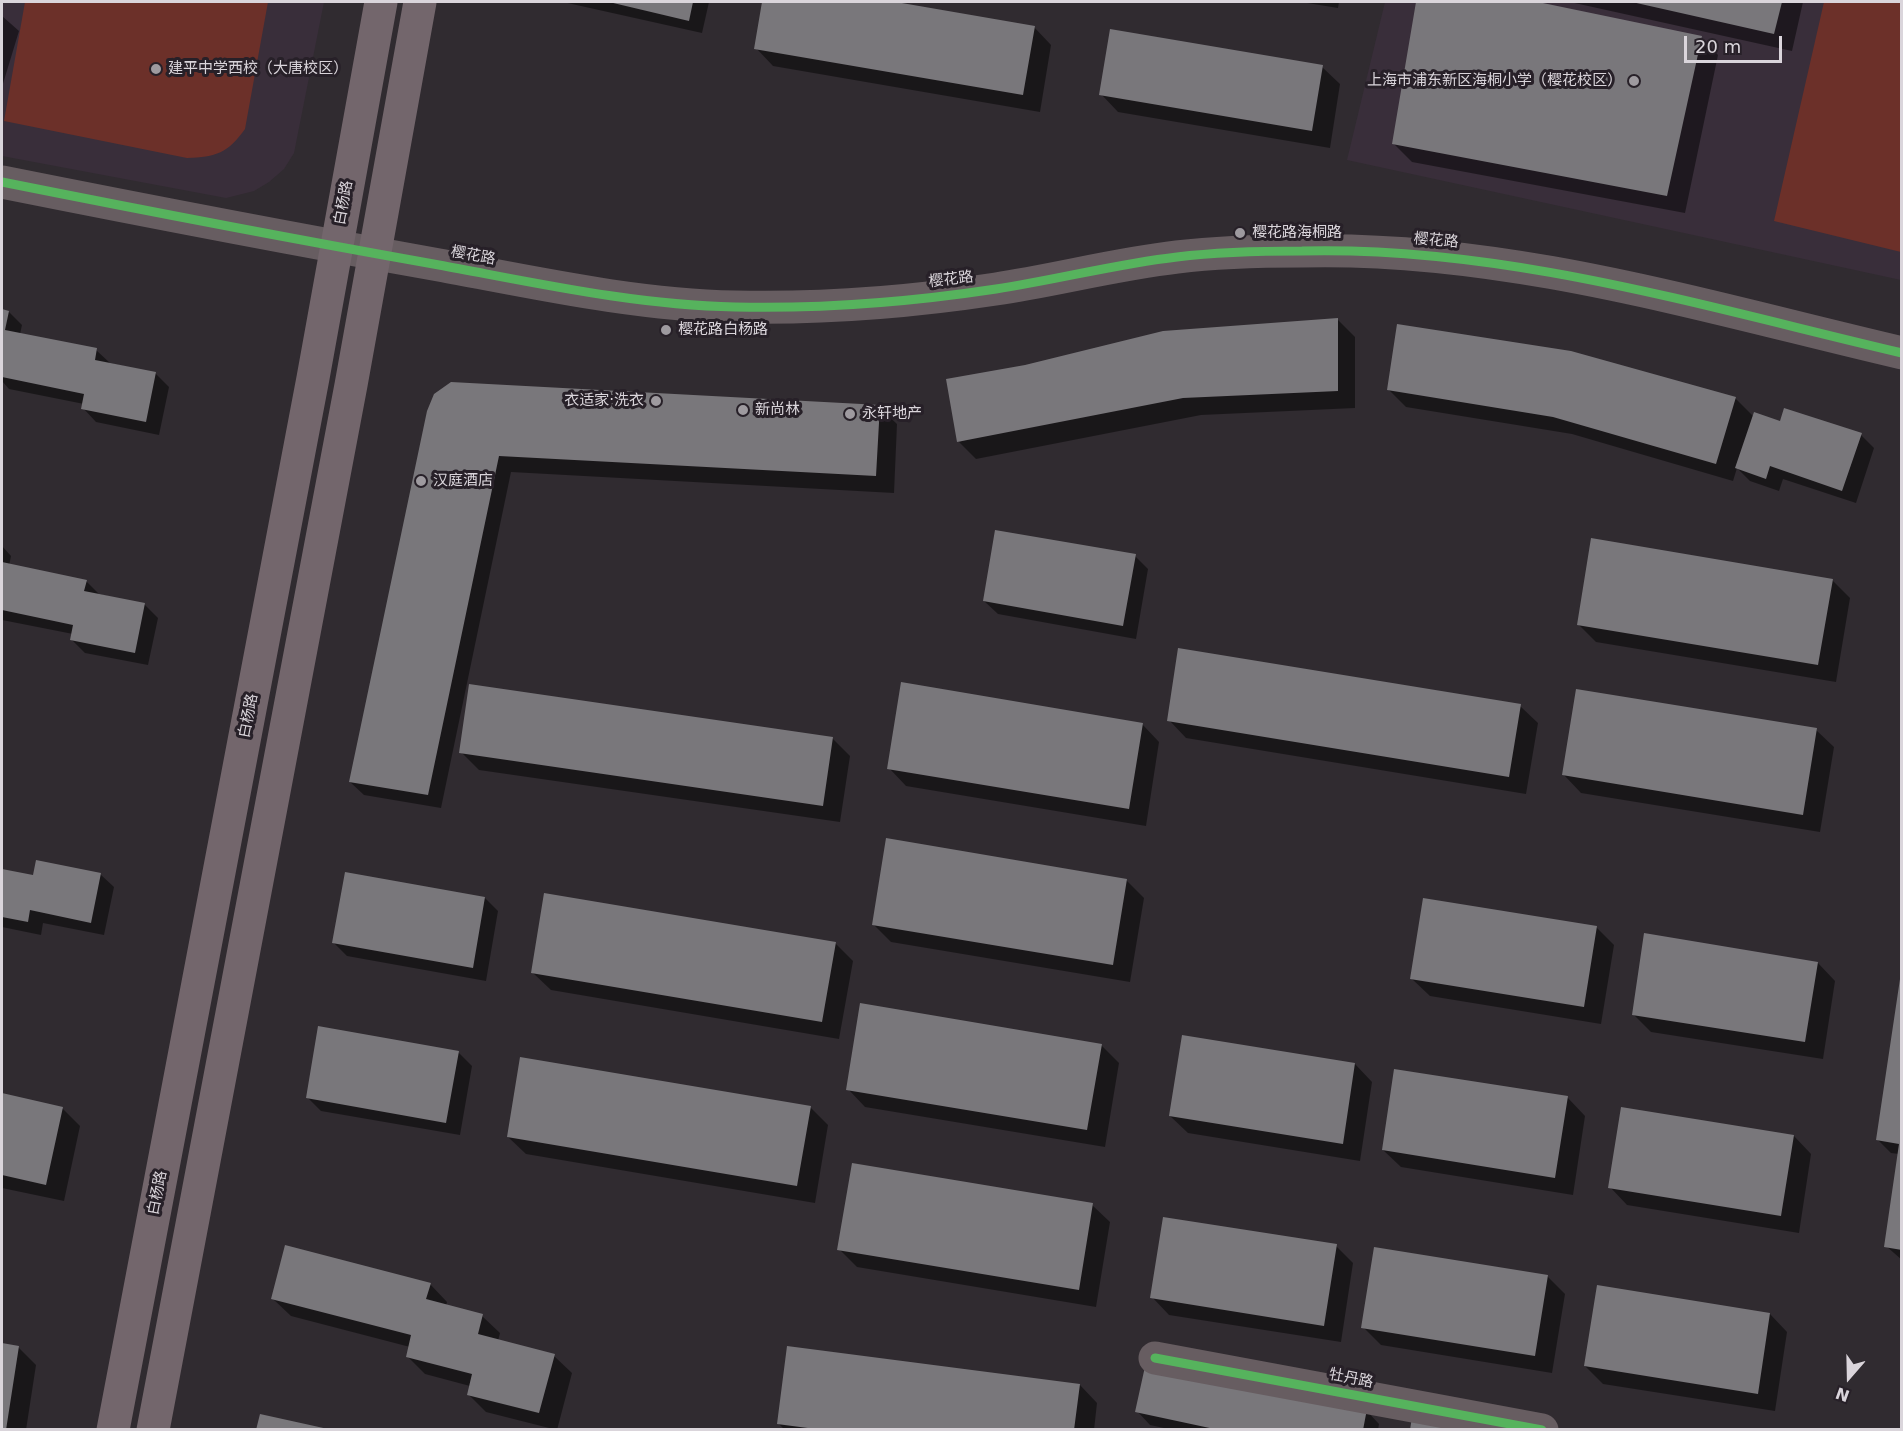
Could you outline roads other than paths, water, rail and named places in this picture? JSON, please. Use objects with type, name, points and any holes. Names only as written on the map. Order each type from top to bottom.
[{"type":"main road","name":"白杨路","points":[[113,1430],[337,247],[381,2]]},
{"type":"main road","points":[[153,1430],[375,254],[420,2]]},
{"type":"street","name":"樱花路","points":[[2,182],[375,254],[616,297],[671,304],[784,308],[896,302],[997,289],[1179,257],[1306,250],[1438,255],[1505,263],[1570,276],[1902,353]]},
{"type":"street","name":"牡丹路","points":[[1155,1358],[1542,1430]]},
{"type":"place","name":"建平中学西校（大唐校区）","points":[[156,69]]},
{"type":"place","name":"上海市浦东新区海桐小学（樱花校区）","points":[[1634,81]]},
{"type":"place","name":"樱花路海桐路","points":[[1240,233]]},
{"type":"place","name":"樱花路白杨路","points":[[666,330]]},
{"type":"place","name":"衣适家·洗衣","points":[[656,401]]},
{"type":"place","name":"新尚林","points":[[743,410]]},
{"type":"place","name":"永轩地产","points":[[850,414]]},
{"type":"place","name":"汉庭酒店","points":[[421,481]]}]
